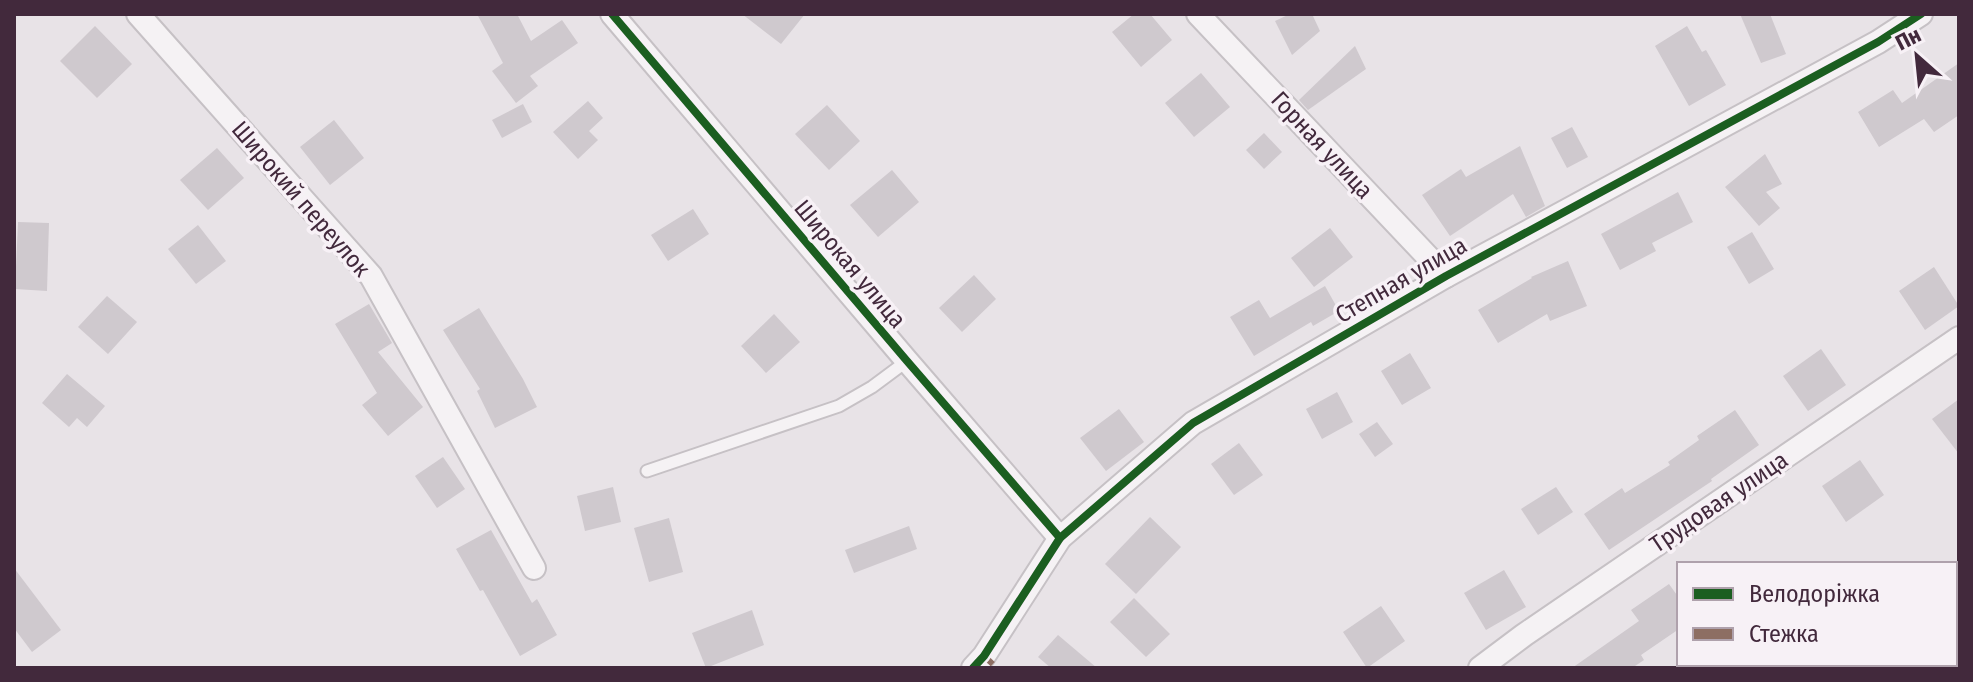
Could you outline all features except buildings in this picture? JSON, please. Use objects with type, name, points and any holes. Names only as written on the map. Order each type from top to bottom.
[{"type":"street","name":"Широкий переулок","points":[[138,14],[371,276],[534,568]]},
{"type":"street","name":"Широкая улица","points":[[612,14],[1060,538]]},
{"type":"street","name":"Горная улица","points":[[1198,14],[1446,276]]},
{"type":"street","name":"Степная улица","points":[[973,668],[984,656],[1060,538],[1193,423],[1446,276],[1878,42],[1921,14]]},
{"type":"street","name":"Трудовая улица","points":[[1480,668],[1959,338]]},
{"type":"lane","points":[[647,471],[839,406],[907,361]]},
{"type":"marked path","points":[[984,656],[997,668]]},
{"type":"cycle path","points":[[612,14],[1060,538]]},
{"type":"cycle path","points":[[973,668],[984,656],[1060,538],[1193,423],[1446,276],[1878,42],[1921,14]]}]
